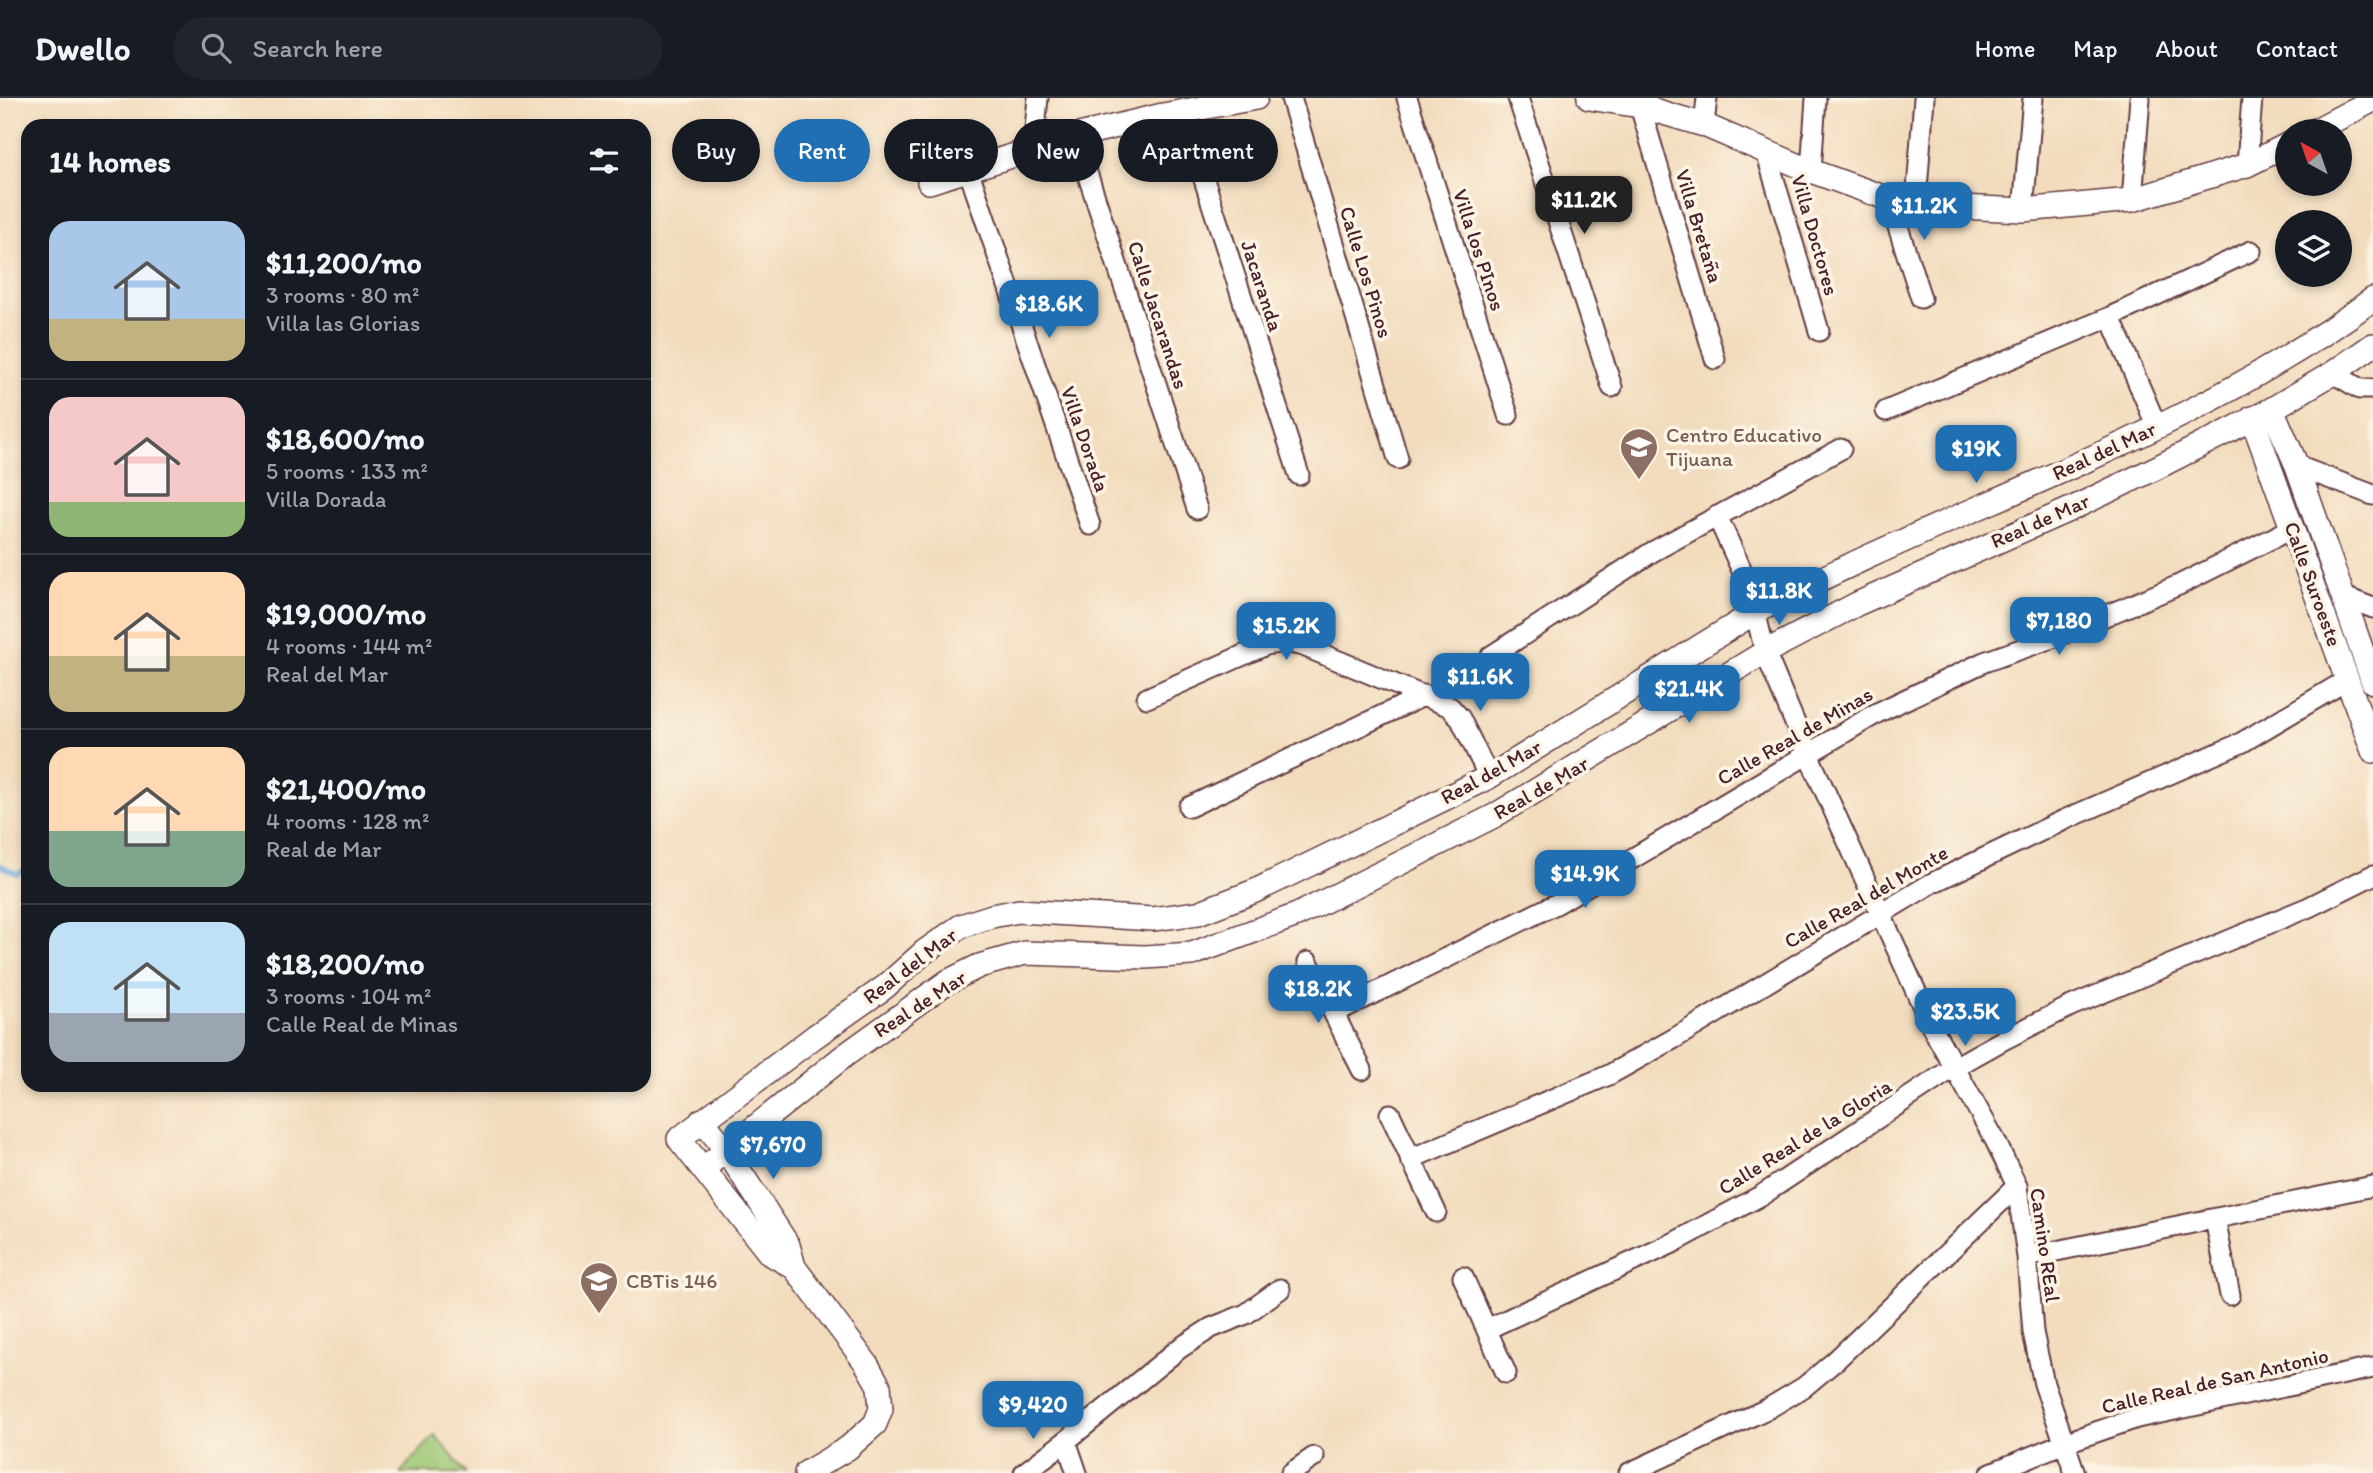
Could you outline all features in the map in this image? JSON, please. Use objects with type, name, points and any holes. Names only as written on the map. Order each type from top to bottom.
[{"type":"street","points":[[1036,119],[1038,98]]},
{"type":"street","points":[[1104,127],[1170,108],[1256,98]]},
{"type":"street","name":"Calle Los Pinos","points":[[1291,98],[1398,459]]},
{"type":"street","name":"Villa los PInos","points":[[1407,98],[1508,415]]},
{"type":"street","points":[[1518,98],[1612,387]]},
{"type":"street","points":[[1596,98],[1640,106],[1704,125],[1811,172],[1889,199],[1916,203],[2023,210],[2132,200],[2247,165],[2275,151]]},
{"type":"street","points":[[1704,125],[1707,98]]},
{"type":"street","points":[[1811,172],[1816,98]]},
{"type":"street","points":[[1916,203],[1924,98]]},
{"type":"street","points":[[2023,210],[2033,98]]},
{"type":"street","points":[[2132,200],[2140,98]]},
{"type":"street","points":[[2247,165],[2252,98]]},
{"type":"street","points":[[2334,119],[2363,102]]},
{"type":"street","name":"Villa Bretaña","points":[[1640,106],[1715,359]]},
{"type":"street","name":"Jacaranda","points":[[1170,108],[1299,475]]},
{"type":"street","name":"Villa Doctores","points":[[1766,152],[1819,331]]},
{"type":"street","name":"Villa Dorada","points":[[972,182],[1090,525]]},
{"type":"street","name":"Calle Jacarandas","points":[[1090,182],[1197,509]]},
{"type":"street","points":[[1889,199],[1921,298]]},
{"type":"street","points":[[1886,411],[2110,317],[2251,251]]},
{"type":"street","name":"Real del Mar","points":[[704,1168],[679,1139],[885,987],[924,952],[961,926],[992,916],[1019,912],[1153,919],[1198,914],[1255,891],[1489,777],[1754,613],[1813,582],[2043,481],[2256,376],[2321,337],[2373,299]]},
{"type":"street","points":[[2110,317],[2157,427]]},
{"type":"street","name":"Real de Mar","points":[[704,1168],[911,1006],[968,971],[1025,953],[1145,957],[1192,954],[1297,915],[1494,816],[1765,652],[1857,604],[2073,508],[2262,413],[2333,373],[2373,345]]},
{"type":"street","points":[[2333,373],[2360,389],[2373,389]]},
{"type":"street","name":"Calle Suroeste","points":[[2262,413],[2297,466],[2373,681]]},
{"type":"street","name":"Calle Suroeste","points":[[2262,413],[2293,528],[2373,751]]},
{"type":"street","points":[[1491,656],[1653,552],[1841,449]]},
{"type":"street","points":[[2297,466],[2373,495]]},
{"type":"street","name":"Camino REal","points":[[1717,516],[1749,586],[1765,652],[1899,958],[1953,1069],[1995,1140],[2017,1186],[2027,1257],[2033,1332],[2044,1384],[2075,1473]]},
{"type":"street","name":"Calle Real de Minas","points":[[1334,1013],[1556,904],[1877,713],[1921,690],[2179,584],[2293,528]]},
{"type":"street","points":[[2342,596],[2373,608]]},
{"type":"street","points":[[1147,698],[1266,645],[1286,642],[1303,646],[1450,707],[1456,712],[1489,777]]},
{"type":"street","name":"Calle Real del Monte","points":[[1410,1159],[1609,1075],[1675,1038],[1881,912],[1990,854],[2241,743],[2347,680]]},
{"type":"street","points":[[1189,807],[1425,695]]},
{"type":"street","name":"Calle Real de la Gloria","points":[[1487,1329],[1673,1243],[1762,1195],[1953,1069],[2005,1039],[2071,1006],[2309,907],[2373,875]]},
{"type":"street","points":[[1308,962],[1362,1070]]},
{"type":"street","points":[[1390,1114],[1436,1212]]},
{"type":"street","points":[[702,1120],[726,1150],[788,1245],[794,1267],[866,1363],[879,1386],[881,1409],[875,1424],[848,1448],[806,1473]]},
{"type":"street","points":[[704,1168],[770,1254],[794,1267]]},
{"type":"street","points":[[1629,1473],[1769,1408],[1804,1387],[2017,1186]]},
{"type":"street","points":[[2027,1257],[2373,1186]]},
{"type":"street","points":[[2215,1219],[2230,1295]]},
{"type":"street","points":[[1463,1278],[1506,1373]]},
{"type":"street","points":[[1024,1473],[1180,1348],[1211,1328],[1245,1314],[1280,1289]]},
{"type":"street","name":"Calle Real de San Antonio","points":[[1991,1473],[2064,1443],[2137,1418],[2373,1368]]},
{"type":"street","points":[[1066,1441],[1077,1473]]},
{"type":"street","points":[[1292,1473],[1314,1457]]},
{"type":"green space","points":[[435,1435],[466,1473],[400,1473]]},
{"type":"waterway","points":[[0,865],[17,874],[21,871]]},
{"type":"place","name":"Centro Educativo Tijuana","points":[[1639,481]]},
{"type":"place","name":"CBTis 146","points":[[599,1315]]}]
